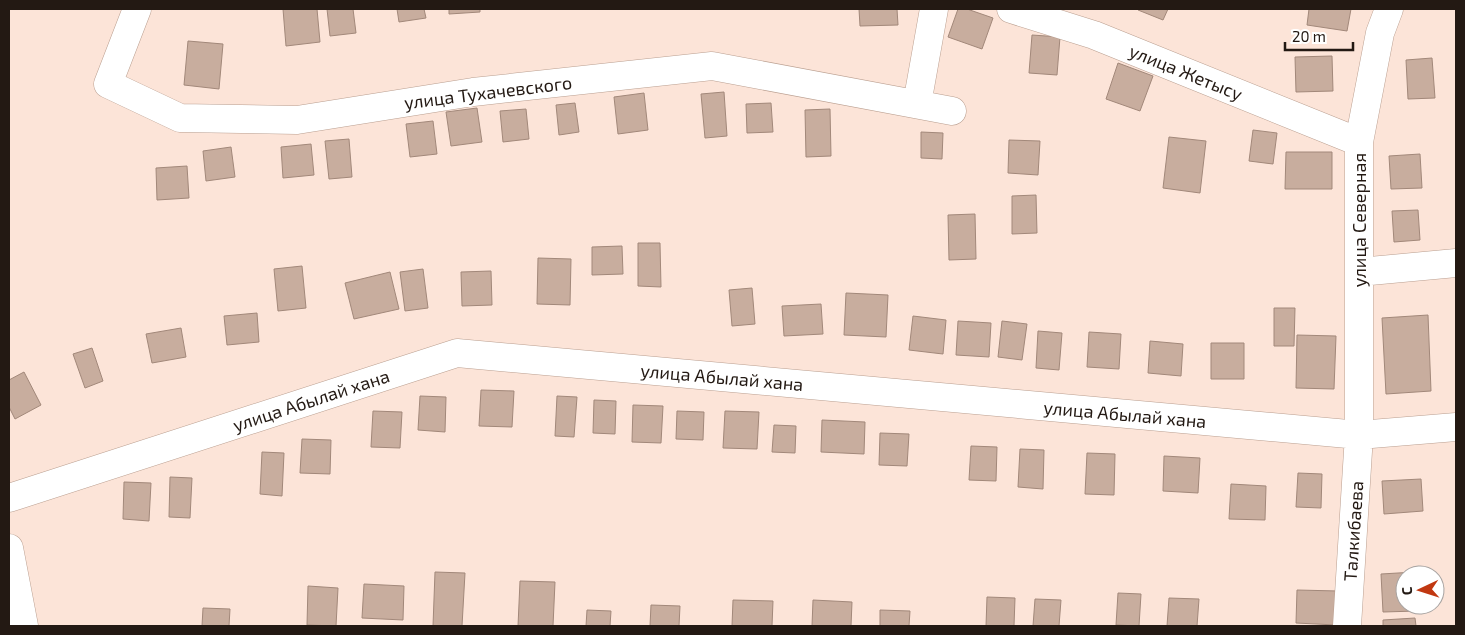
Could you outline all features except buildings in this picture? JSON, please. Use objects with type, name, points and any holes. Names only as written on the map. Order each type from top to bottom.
[{"type":"street","name":"улица Тухачевского","points":[[136,9],[108,84],[180,118],[297,120],[473,92],[712,66],[952,111]]},
{"type":"street","points":[[916,104],[934,9]]},
{"type":"street","name":"улица Жетысу","points":[[1010,9],[1094,35],[1359,142]]},
{"type":"street","name":"улица Северная","points":[[1359,435],[1359,142],[1380,33],[1389,9]]},
{"type":"street","points":[[1359,272],[1456,263]]},
{"type":"street","name":"улица Абылай хана","points":[[9,498],[457,353],[1359,435],[1456,427]]},
{"type":"street","name":"Талкибаева","points":[[1347,626],[1359,435]]},
{"type":"street","points":[[9,548],[24,626]]}]
